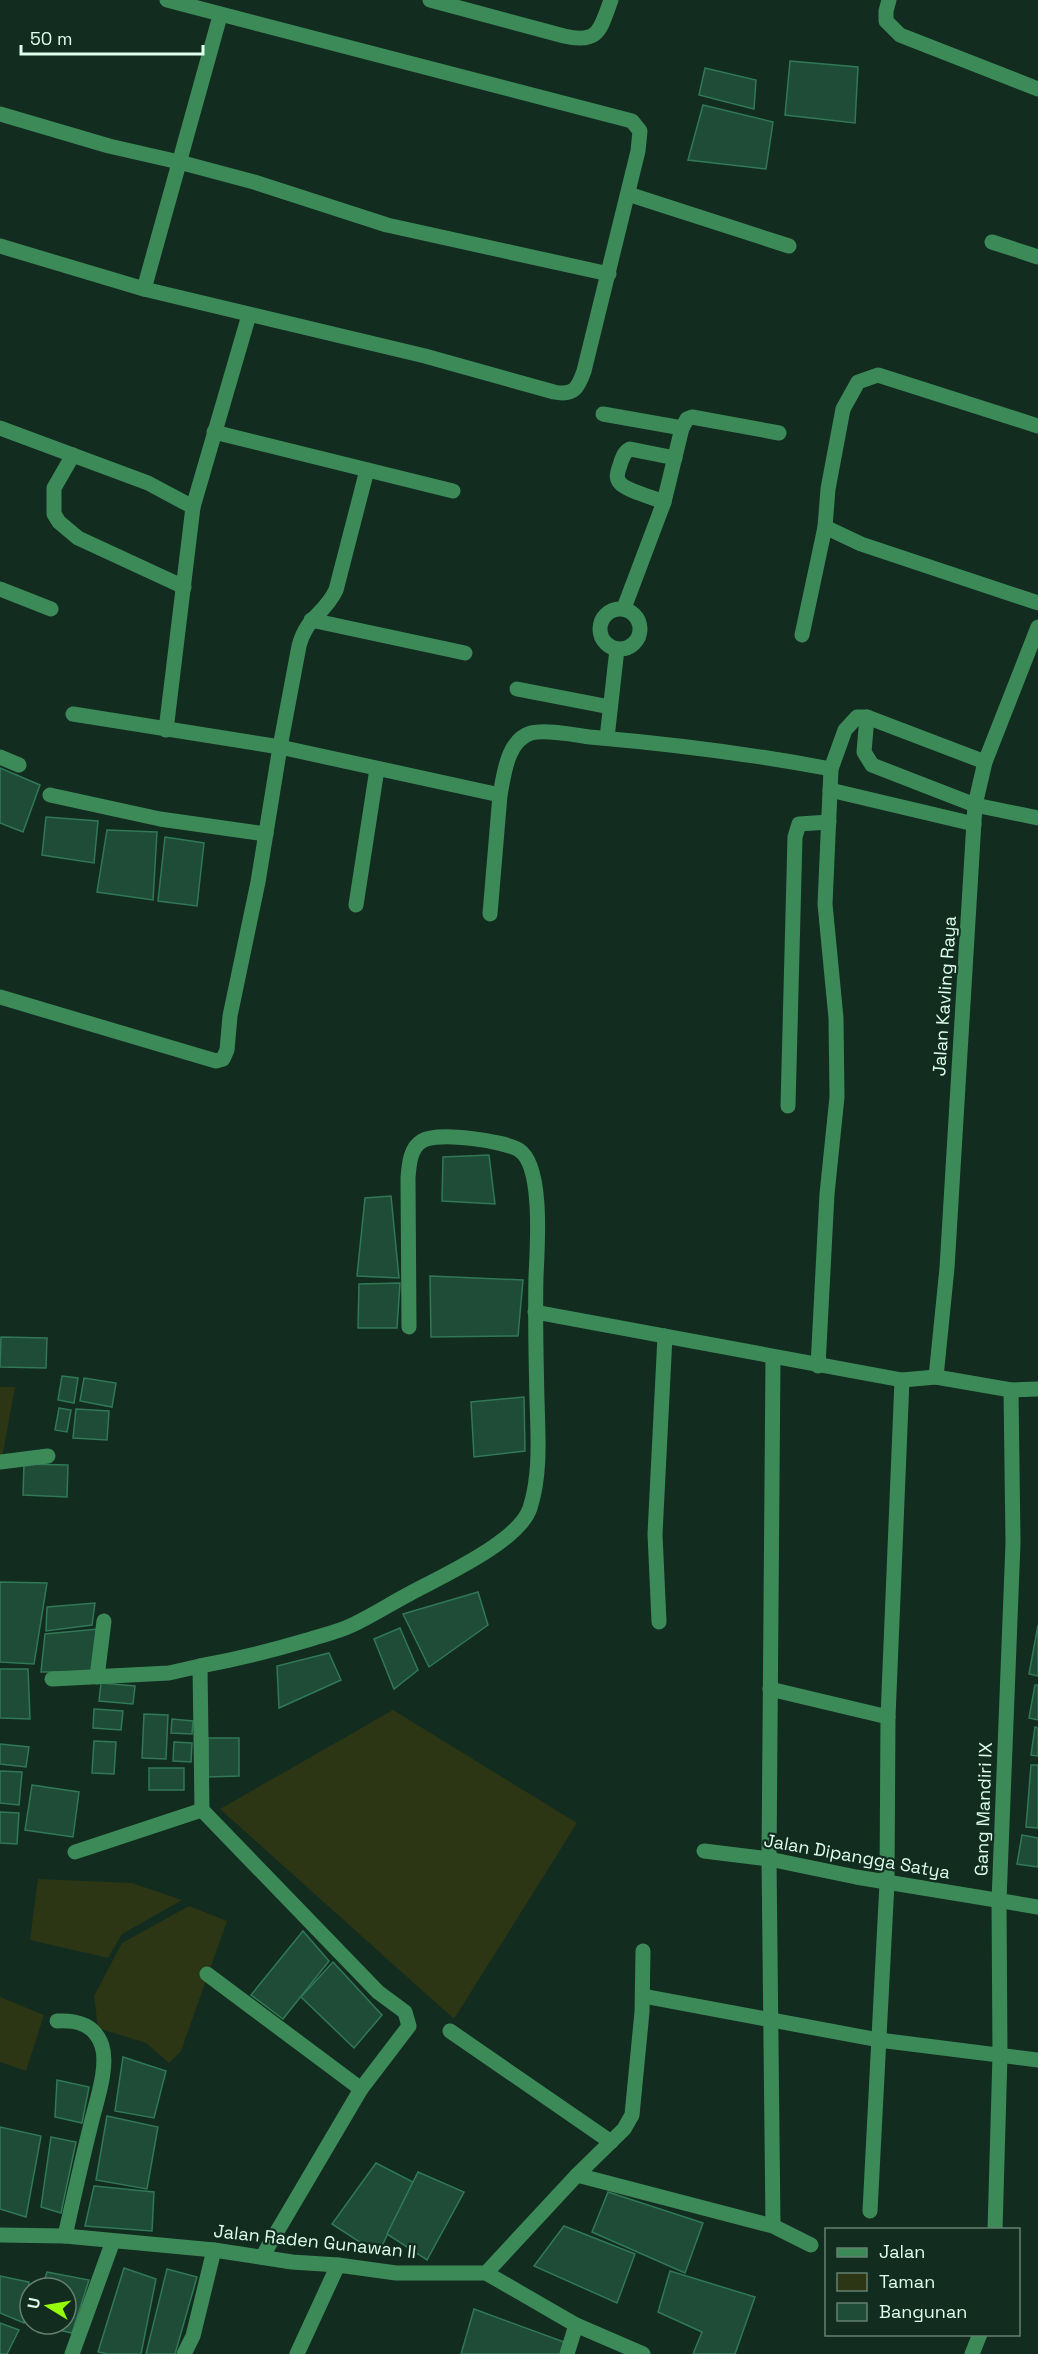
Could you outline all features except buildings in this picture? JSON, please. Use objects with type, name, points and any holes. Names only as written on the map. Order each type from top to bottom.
[{"type":"street","points":[[0,246],[144,289],[425,356],[564,394],[573,391],[579,385],[609,274],[640,137],[640,131],[632,121],[220,16],[166,0]]},
{"type":"street","points":[[430,0],[585,40],[595,36],[601,28],[611,0]]},
{"type":"street","points":[[889,0],[886,21],[900,35],[1038,89]]},
{"type":"street","points":[[144,289],[220,16]]},
{"type":"street","points":[[0,114],[109,146],[255,182],[387,225],[609,274]]},
{"type":"street","points":[[628,194],[789,246]]},
{"type":"street","points":[[993,242],[1038,257]]},
{"type":"street","points":[[166,730],[193,507],[249,315]]},
{"type":"street","points":[[802,635],[825,527],[828,489],[843,409],[858,382],[878,375],[1038,426]]},
{"type":"street","points":[[603,414],[682,428]]},
{"type":"street","points":[[624,608],[664,502],[682,428],[687,418],[779,433]]},
{"type":"street","points":[[0,429],[148,483],[193,507]]},
{"type":"street","points":[[214,432],[453,491]]},
{"type":"street","points":[[664,502],[619,483],[617,475],[626,451],[630,449],[675,458]]},
{"type":"street","points":[[73,455],[54,489],[54,514],[58,522],[78,538],[184,587]]},
{"type":"street","points":[[0,997],[216,1061],[223,1059],[227,1050],[230,1016],[301,639],[311,620],[330,601],[336,590],[367,470]]},
{"type":"street","points":[[825,527],[861,544],[1038,603]]},
{"type":"street","points":[[0,589],[51,609]]},
{"type":"street","points":[[624,608],[637,617],[641,632],[632,646],[617,649],[603,641],[600,625],[608,612],[624,608]]},
{"type":"street","points":[[311,620],[465,652]]},
{"type":"street","name":"Jalan Kavling Raya","points":[[936,1377],[947,1268],[975,805],[985,762],[1038,627]]},
{"type":"street","points":[[608,738],[617,649]]},
{"type":"street","points":[[517,689],[610,707]]},
{"type":"street","points":[[73,714],[280,747],[500,795]]},
{"type":"street","points":[[818,1366],[827,1194],[837,1096],[836,1018],[825,904],[831,769],[845,730],[857,717],[867,717],[985,762]]},
{"type":"street","points":[[867,717],[864,752],[872,765],[975,805],[1038,818]]},
{"type":"street","points":[[490,914],[500,795],[511,752],[519,740],[532,733],[608,738],[775,758],[831,769]]},
{"type":"street","points":[[0,757],[20,765]]},
{"type":"street","points":[[356,905],[377,769]]},
{"type":"street","points":[[830,790],[974,824]]},
{"type":"street","points":[[50,795],[160,819],[266,834]]},
{"type":"street","points":[[788,1106],[795,837],[799,824],[829,822]]},
{"type":"street","points":[[52,1679],[169,1673],[260,1654],[349,1627],[484,1552],[520,1525],[530,1510],[538,1454],[535,1312],[537,1247],[535,1182],[525,1154],[511,1145],[454,1137],[423,1140],[414,1149],[410,1162],[410,1327]]},
{"type":"street","points":[[535,1312],[902,1380],[936,1377],[1011,1390],[1038,1389]]},
{"type":"street","points":[[659,1622],[655,1534],[665,1336]]},
{"type":"street","points":[[773,1357],[770,1689],[773,2226]]},
{"type":"street","points":[[870,2211],[887,1883],[888,1717],[902,1380]]},
{"type":"street","name":"Gang Mandiri IX","points":[[995,2228],[1000,2055],[999,1901],[1013,1543],[1011,1390]]},
{"type":"street","points":[[0,1462],[48,1456]]},
{"type":"street","points":[[97,1677],[104,1621]]},
{"type":"street","points":[[201,1666],[202,1809],[378,1992],[405,2012],[409,2026],[361,2089],[262,2257]]},
{"type":"street","points":[[770,1689],[888,1717]]},
{"type":"street","points":[[75,1852],[202,1809]]},
{"type":"street","name":"Jalan Dipangga Satya","points":[[704,1851],[770,1859],[887,1883],[1038,1907]]},
{"type":"street","points":[[643,2354],[576,2325],[486,2273],[577,2175],[624,2129],[632,2115],[643,1996],[644,1951]]},
{"type":"street","points":[[207,1974],[361,2089]]},
{"type":"street","points":[[643,1996],[879,2040],[1038,2060]]},
{"type":"street","points":[[57,2021],[74,2020],[90,2028],[98,2037],[103,2056],[100,2084],[65,2236]]},
{"type":"street","points":[[450,2031],[611,2142]]},
{"type":"street","points":[[577,2175],[773,2226],[811,2245]]},
{"type":"street","name":"Jalan Raden Gunawan II","points":[[0,2235],[65,2236],[214,2250],[396,2273],[486,2273]]},
{"type":"street","points":[[72,2354],[112,2241]]},
{"type":"street","points":[[184,2354],[193,2336],[214,2250]]},
{"type":"street","points":[[297,2354],[338,2265]]},
{"type":"street","points":[[567,2354],[576,2325]]},
{"type":"street","points":[[972,2354],[979,2336]]},
{"type":"green space","points":[[0,1387],[15,1387],[2,1458],[0,1458]]},
{"type":"green space","points":[[393,1710],[577,1823],[454,2019],[220,1809]]},
{"type":"green space","points":[[38,1879],[132,1883],[182,1900],[122,1934],[108,1958],[30,1940]]},
{"type":"green space","points":[[189,1906],[227,1921],[181,2051],[169,2063],[146,2043],[98,2028],[94,1996],[122,1943]]},
{"type":"green space","points":[[0,1997],[44,2015],[26,2071],[0,2062]]}]
